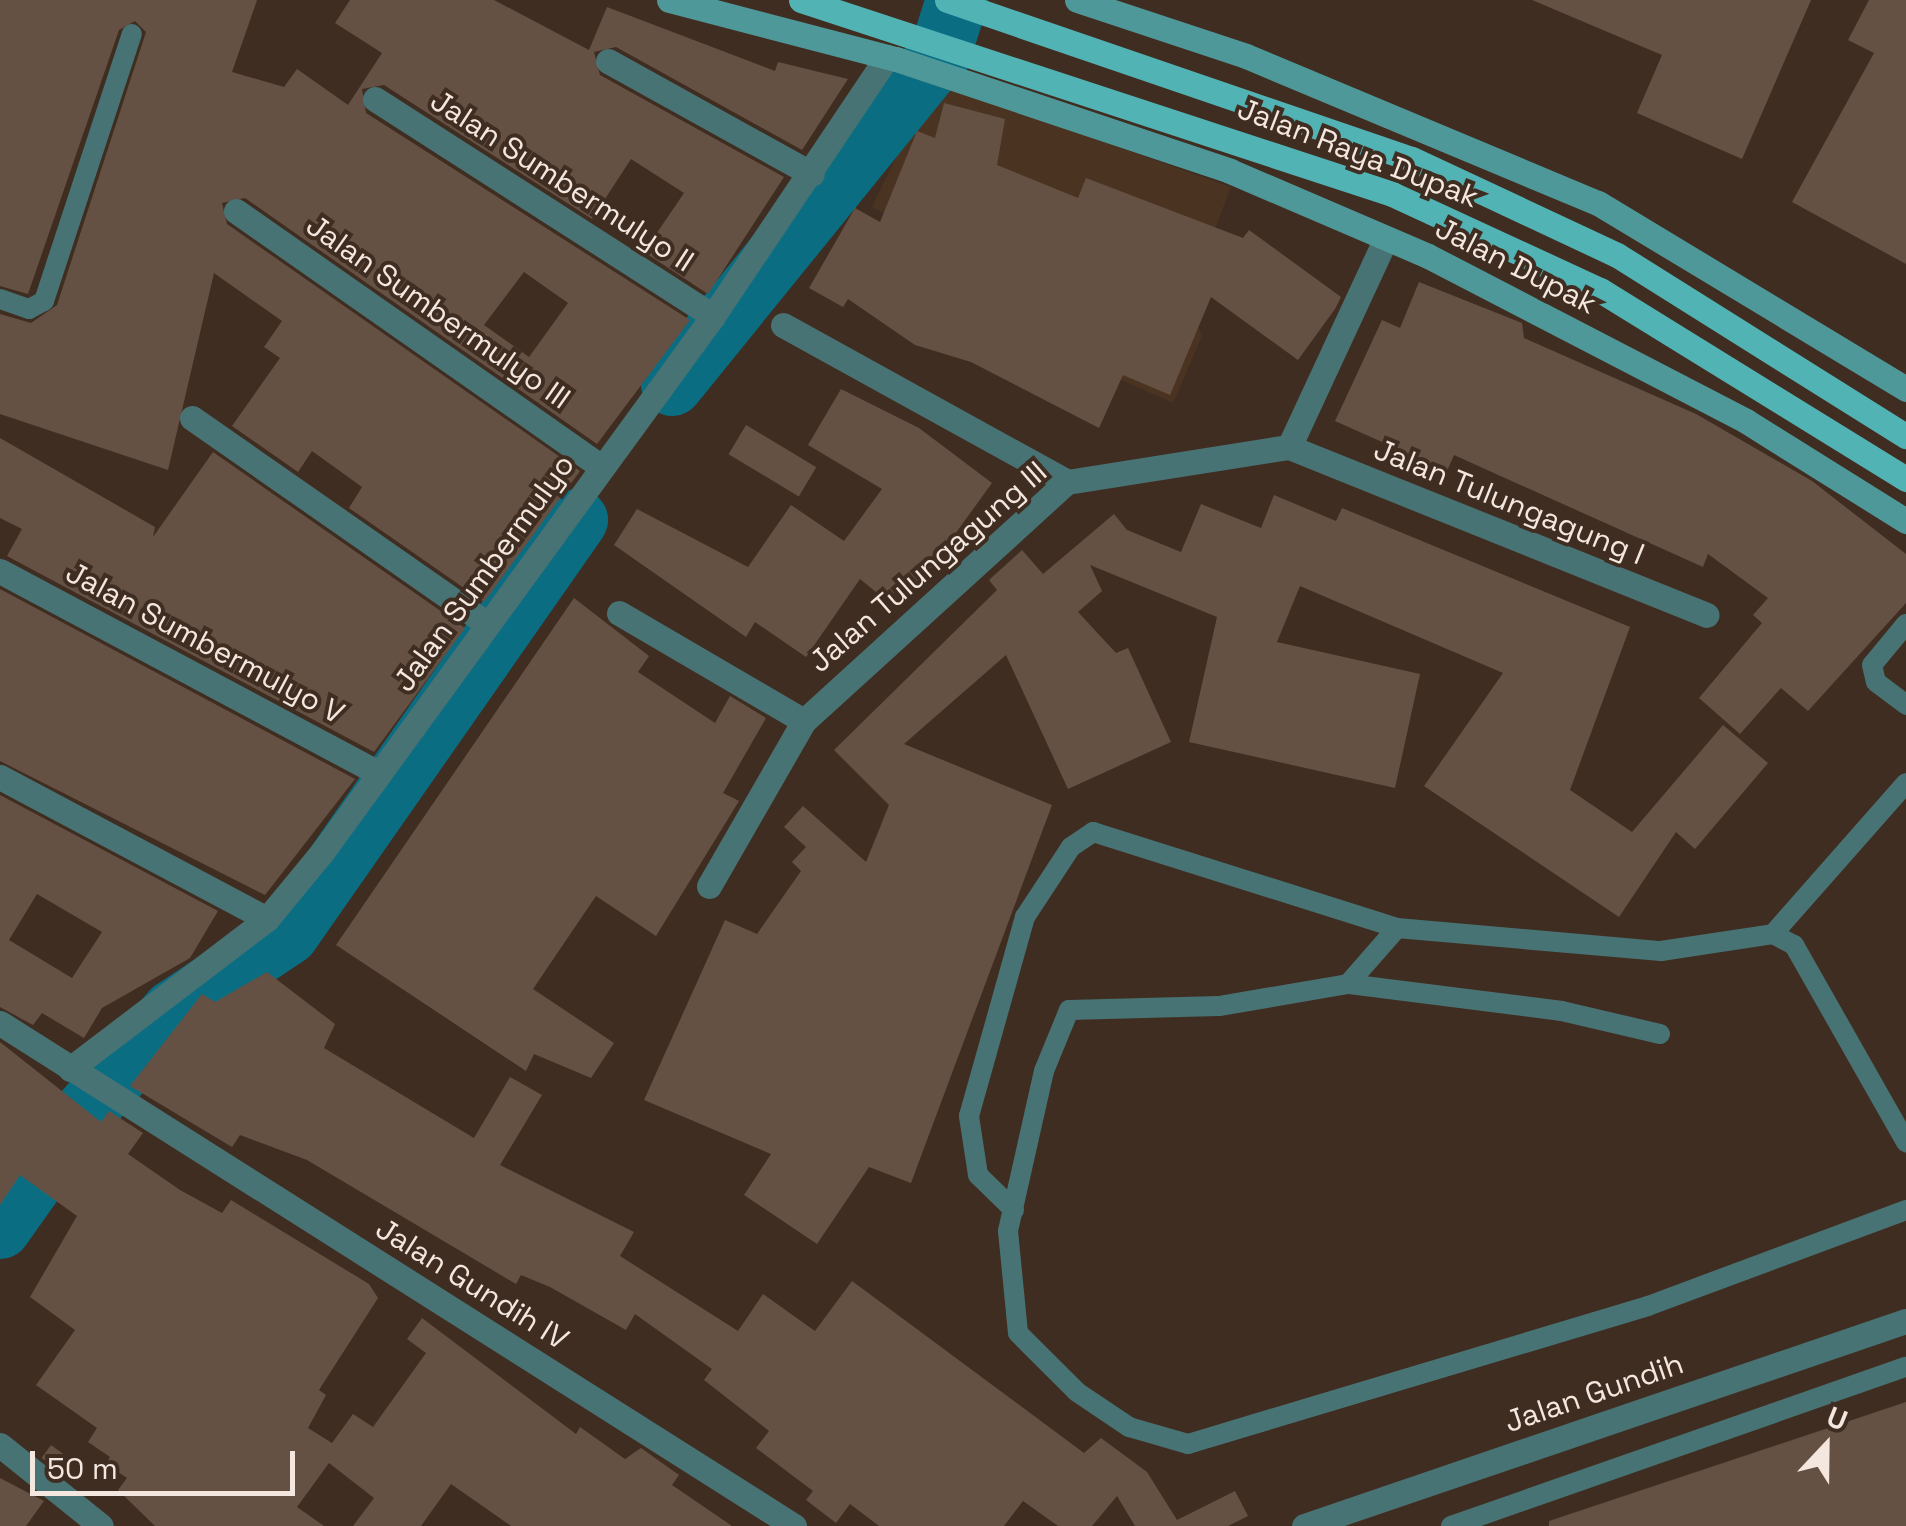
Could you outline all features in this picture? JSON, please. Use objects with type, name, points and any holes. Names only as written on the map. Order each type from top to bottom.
[{"type":"main road","name":"Jalan Dupak","points":[[670,0],[891,58],[1230,170],[1386,238],[1781,443],[1906,521]]},
{"type":"main road","name":"Jalan Raya Dupak","points":[[801,0],[928,34],[1320,169],[1600,290],[1906,479]]},
{"type":"main road","points":[[1077,0],[1345,97],[1598,203],[1906,389]]},
{"type":"main road","name":"Jalan Raya Dupak","points":[[959,4],[1332,132],[1618,255],[1906,436]]},
{"type":"main road","points":[[1320,169],[1345,97]]},
{"type":"main road","points":[[1781,443],[1804,415]]},
{"type":"street","name":"Jalan Sumbermulyo","points":[[80,1076],[267,919],[712,316],[891,58]]},
{"type":"street","points":[[608,62],[812,174]]},
{"type":"street","name":"Jalan Sumbermulyo II","points":[[376,99],[712,316]]},
{"type":"street","name":"Jalan Sumbermulyo III","points":[[236,211],[602,466]]},
{"type":"street","points":[[1289,447],[1386,238]]},
{"type":"street","points":[[783,325],[1067,482]]},
{"type":"street","points":[[192,418],[487,624]]},
{"type":"street","name":"Jalan Tulungagung III","points":[[709,886],[804,721],[1067,482],[1289,447]]},
{"type":"street","name":"Jalan Tulungagung I","points":[[1289,447],[1706,615]]},
{"type":"street","name":"Jalan Sumbermulyo V","points":[[0,571],[379,772]]},
{"type":"street","points":[[619,612],[804,721]]},
{"type":"street","points":[[0,778],[267,919]]},
{"type":"street","points":[[0,1024],[80,1076]]},
{"type":"street","name":"Jalan Gundih IV","points":[[80,1076],[794,1526]]},
{"type":"street","name":"Jalan Gundih","points":[[1304,1526],[1336,1521],[1906,1321]]},
{"type":"street","points":[[0,1445],[101,1526]]},
{"type":"lane","points":[[0,298],[29,309],[44,301],[132,34]]},
{"type":"lane","points":[[1906,624],[1872,665],[1876,682],[1906,705]]},
{"type":"lane","points":[[1773,934],[1906,782]]},
{"type":"lane","points":[[1014,1210],[978,1176],[969,1116],[1025,918],[1071,847],[1093,832],[1397,928],[1661,951],[1756,929],[1773,934],[1794,945],[1906,1142]]},
{"type":"lane","points":[[1348,984],[1397,928]]},
{"type":"lane","points":[[1660,1034],[1562,1011],[1348,984],[1219,1006],[1069,1010],[1044,1071],[1005,1254],[1018,1333],[1077,1392],[1129,1427],[1188,1444],[1630,1312],[1906,1210]]},
{"type":"lane","points":[[1451,1526],[1906,1367]]},
{"type":"shaded area","points":[[933,82],[1231,187],[1187,300],[1202,336],[1173,403],[1061,353],[1032,286],[872,207]]},
{"type":"building","points":[[0,0],[257,0],[232,72],[284,87],[297,69],[348,105],[382,53],[335,23],[350,0],[494,0],[589,50],[607,7],[775,71],[778,62],[848,79],[802,150],[616,47],[594,52],[600,75],[784,177],[708,294],[644,252],[684,193],[631,159],[592,219],[384,85],[362,89],[366,113],[690,320],[597,444],[245,198],[222,203],[227,224],[580,471],[484,602],[349,508],[362,487],[312,451],[298,472],[232,426],[280,358],[264,347],[282,321],[214,273],[168,470],[0,414],[0,314],[31,323],[57,305],[146,32],[135,21],[119,30],[28,294],[0,286]],"holes":[[[524,272],[568,303],[529,357],[484,325]]]},
{"type":"building","points":[[1532,0],[1811,0],[1742,159],[1637,113],[1662,55]]},
{"type":"building","points":[[1869,0],[1906,0],[1906,264],[1792,202],[1874,53],[1848,40]]},
{"type":"building","points":[[944,103],[1005,119],[997,165],[1078,198],[1086,178],[1243,238],[1249,230],[1341,297],[1335,309],[1298,360],[1211,297],[1170,395],[1123,375],[1099,428],[971,362],[915,345],[848,299],[843,307],[809,288],[855,208],[880,222],[917,131],[935,138]]},
{"type":"building","points":[[1419,282],[1522,323],[1524,338],[1696,414],[1812,481],[1906,554],[1906,603],[1808,711],[1781,688],[1740,734],[1699,698],[1762,623],[1753,615],[1768,598],[1708,554],[1703,567],[1454,455],[1447,471],[1335,421],[1382,320],[1400,328]]},
{"type":"building","points":[[841,389],[919,428],[992,483],[921,581],[904,581],[887,601],[860,579],[806,657],[755,622],[746,637],[614,545],[637,509],[748,567],[791,505],[844,541],[882,489],[808,445]]},
{"type":"building","points":[[746,425],[816,467],[799,496],[728,454]]},
{"type":"building","points":[[0,438],[155,527],[153,537],[213,452],[465,628],[374,752],[7,556],[22,529],[0,518]]},
{"type":"building","points":[[1274,495],[1336,521],[1342,508],[1630,627],[1570,790],[1632,832],[1723,725],[1768,763],[1695,849],[1676,832],[1619,917],[1424,786],[1503,673],[1300,586],[1277,642],[1420,674],[1395,788],[1189,742],[1217,617],[1090,565],[1102,591],[1078,612],[1116,653],[1128,648],[1171,742],[1068,789],[1006,655],[904,744],[1052,805],[911,1183],[869,1167],[817,1244],[744,1195],[771,1154],[644,1100],[725,920],[757,934],[801,871],[792,862],[806,847],[784,827],[803,806],[866,862],[889,805],[834,750],[997,590],[989,580],[1022,550],[1043,574],[1114,514],[1127,530],[1181,552],[1201,504],[1261,528]]},
{"type":"building","points":[[0,589],[355,779],[265,895],[0,761]]},
{"type":"building","points":[[574,598],[649,656],[638,672],[715,723],[730,696],[766,718],[723,793],[739,801],[656,936],[596,896],[533,989],[614,1043],[591,1078],[534,1054],[526,1071],[336,945]]},
{"type":"building","points":[[0,795],[218,911],[190,958],[102,1008],[84,1038],[42,1013],[33,1025],[0,1007]],"holes":[[[37,894],[102,932],[72,978],[9,940]]]},
{"type":"building","points":[[267,972],[335,1024],[324,1048],[474,1138],[510,1077],[542,1095],[500,1165],[634,1232],[620,1256],[738,1331],[763,1294],[815,1331],[852,1281],[1084,1453],[1101,1438],[1147,1472],[1177,1520],[1235,1491],[1248,1516],[1228,1526],[1135,1526],[1117,1496],[1092,1526],[1058,1526],[1023,1501],[1004,1526],[879,1526],[850,1504],[836,1523],[806,1500],[813,1491],[756,1448],[769,1431],[704,1380],[712,1369],[635,1314],[626,1330],[550,1287],[521,1275],[516,1284],[307,1160],[240,1135],[232,1147],[130,1086],[202,994],[215,1002]]},
{"type":"building","points":[[0,1042],[101,1122],[109,1111],[143,1133],[128,1154],[180,1190],[222,1213],[231,1200],[369,1284],[378,1298],[319,1390],[326,1395],[308,1428],[332,1443],[353,1414],[373,1427],[426,1353],[407,1339],[422,1318],[576,1434],[580,1427],[625,1459],[641,1448],[679,1475],[672,1485],[732,1526],[511,1526],[451,1484],[421,1526],[353,1526],[374,1498],[329,1463],[297,1507],[324,1526],[155,1526],[118,1490],[127,1478],[106,1464],[110,1457],[88,1442],[97,1428],[36,1385],[75,1330],[30,1297],[77,1216],[20,1175],[0,1205]]},
{"type":"building","points":[[1906,1402],[1906,1526],[1549,1526],[1549,1521]]},
{"type":"building","points":[[51,1445],[72,1460],[63,1473],[42,1458]]},
{"type":"building","points":[[0,1478],[44,1501],[26,1526],[0,1526]]},
{"type":"waterway","points":[[672,385],[940,54],[957,0]]},
{"type":"waterway","points":[[0,1228],[70,1129],[173,1011],[288,934],[577,520]]}]
